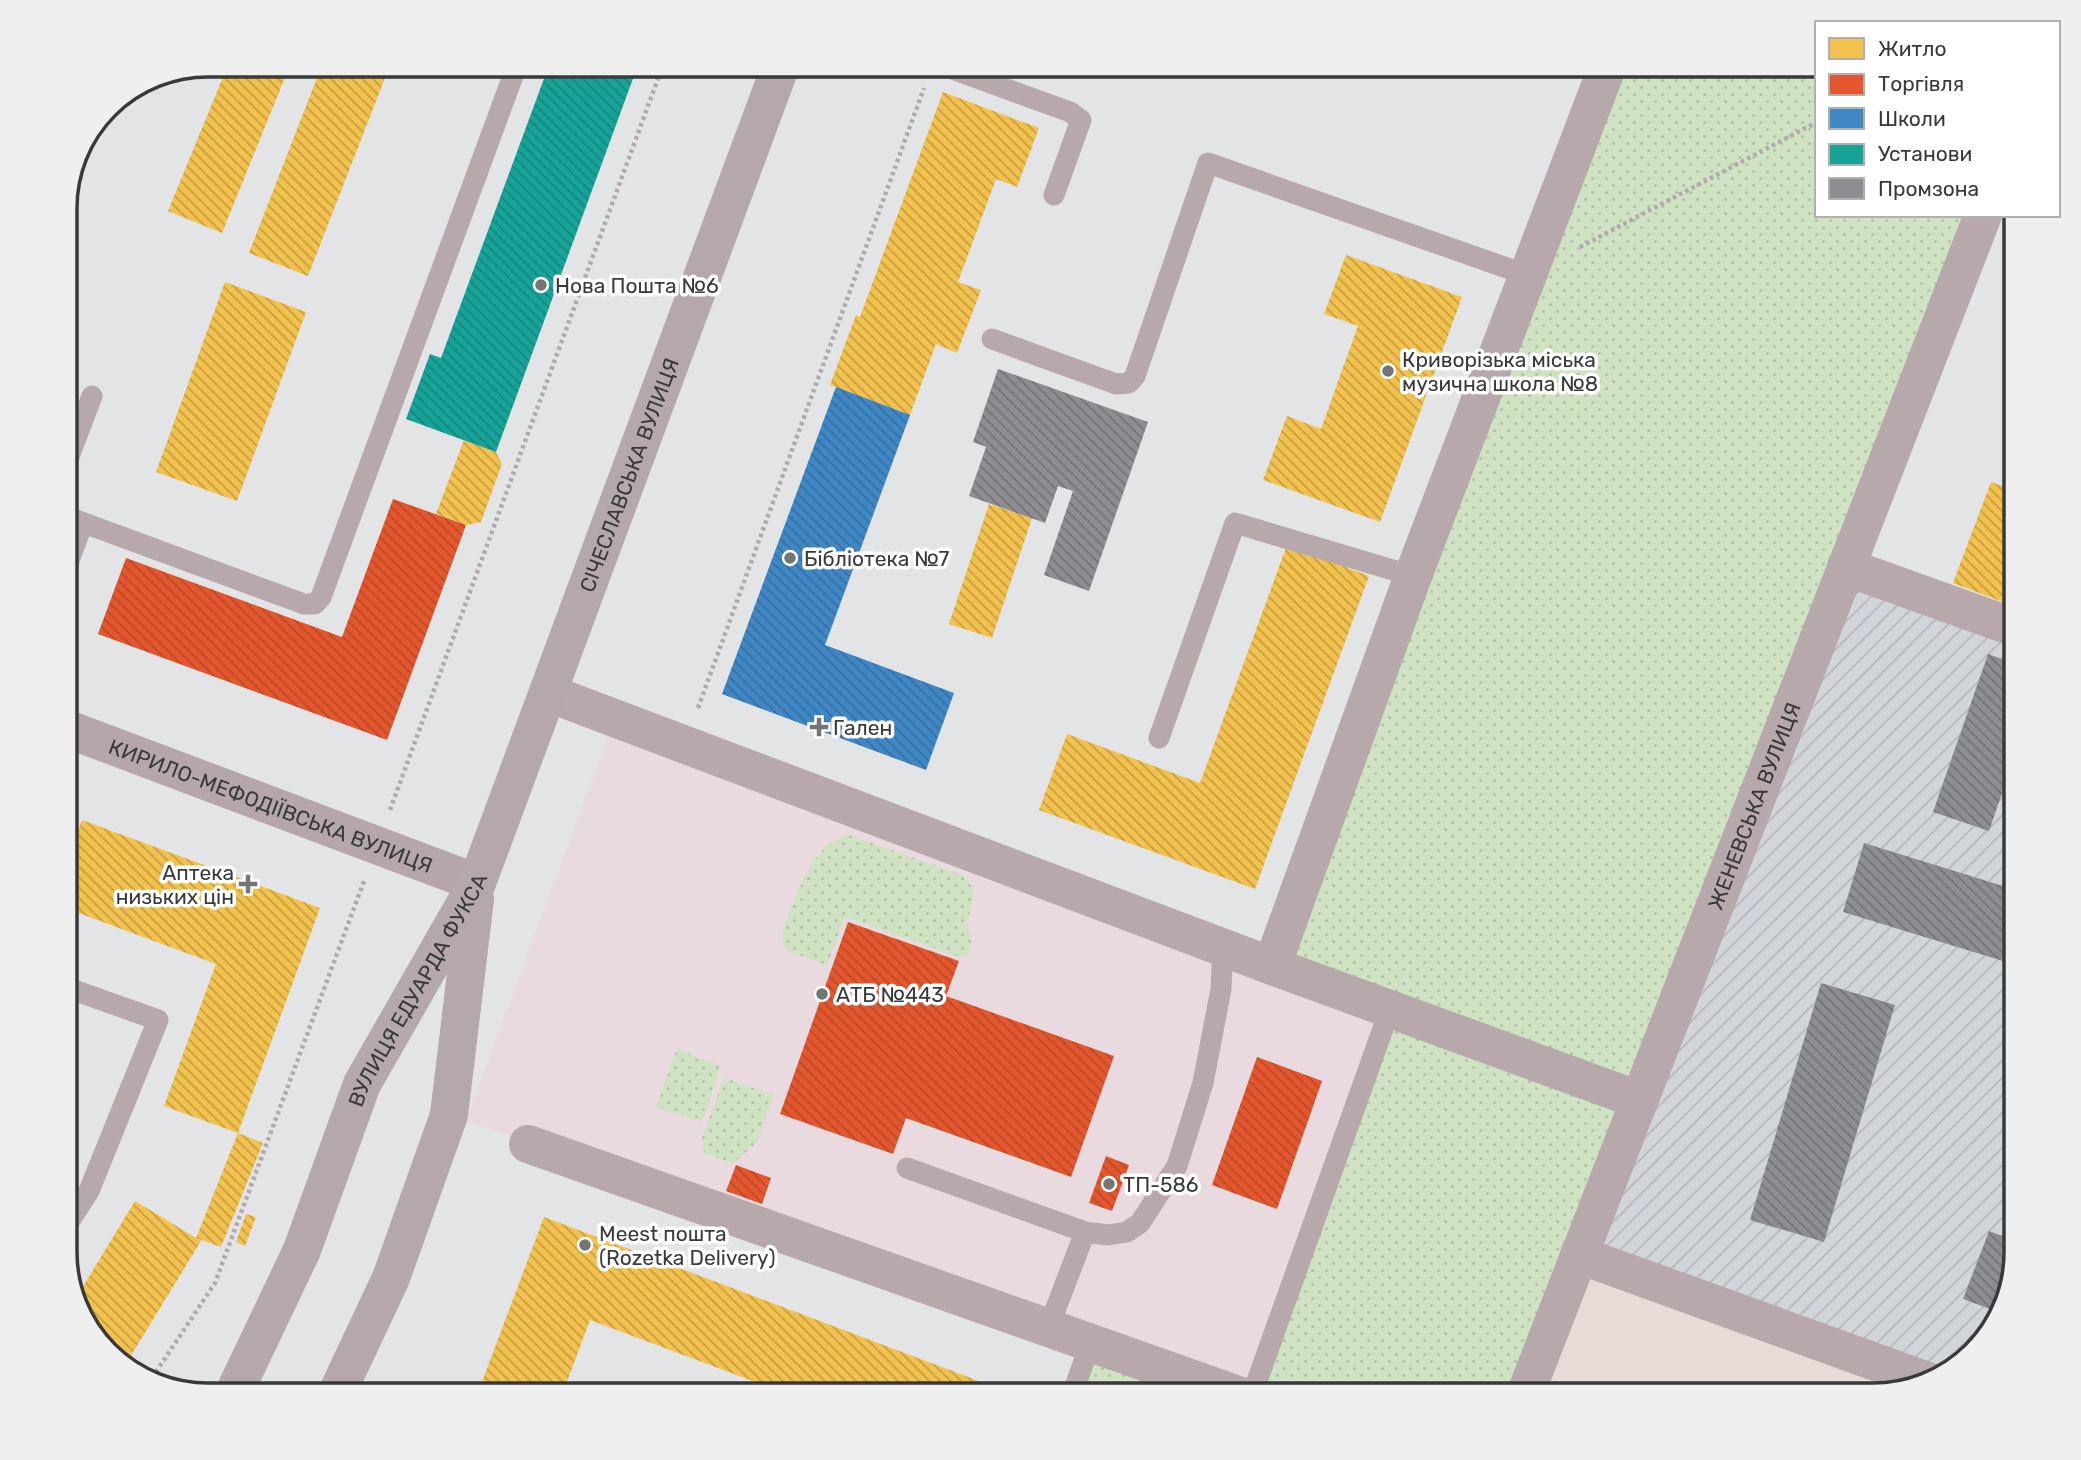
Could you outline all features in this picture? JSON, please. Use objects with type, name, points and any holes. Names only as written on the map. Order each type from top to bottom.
[{"type":"main road","name":"СІЧЕСЛАВСЬКА ВУЛИЦЯ","points":[[477,883],[777,77]]},
{"type":"main road","name":"ВУЛИЦЯ ЕДУАРДА ФУКСА","points":[[239,1383],[302,1250],[362,1084],[477,883]]},
{"type":"main road","name":"ВУЛИЦЯ ЕДУАРДА ФУКСА","points":[[342,1383],[391,1278],[449,1115],[477,883]]},
{"type":"street","points":[[1272,965],[1413,576],[1603,77]]},
{"type":"street","name":"ЖЕНЕВСЬКА ВУЛИЦЯ","points":[[1530,1383],[1982,217]]},
{"type":"street","points":[[1846,567],[2004,624]]},
{"type":"street","points":[[548,693],[1639,1100]]},
{"type":"street","name":"КИРИЛО-МЕФОДІЇВСЬКА ВУЛИЦЯ","points":[[77,735],[477,883]]},
{"type":"street","points":[[528,1144],[1203,1383]]},
{"type":"street","points":[[1579,1255],[1914,1376]]},
{"type":"lane","points":[[77,521],[304,604],[315,604],[326,584],[513,77]]},
{"type":"lane","points":[[954,77],[1070,112],[1082,120],[1054,195]]},
{"type":"lane","points":[[992,340],[1116,384],[1129,383],[1135,376],[1208,163],[1527,275]]},
{"type":"lane","points":[[77,435],[92,396]]},
{"type":"lane","points":[[1159,738],[1235,523],[1413,576]]},
{"type":"lane","points":[[907,1168],[1086,1232],[1108,1235],[1127,1232],[1140,1223],[1177,1166],[1203,1083],[1221,989],[1223,946]]},
{"type":"lane","points":[[77,991],[158,1020],[89,1191],[77,1210]]},
{"type":"lane","points":[[1256,1383],[1390,1009]]},
{"type":"lane","points":[[1048,1329],[1086,1232]]},
{"type":"lane","points":[[1076,1383],[1090,1344]]},
{"type":"path","points":[[156,1372],[215,1283],[659,77]]},
{"type":"path","points":[[684,745],[932,77]]},
{"type":"path","points":[[1527,275],[1815,123]]},
{"type":"shaded area","points":[[1846,567],[2004,624],[2004,1252],[1997,1294],[1982,1325],[1960,1351],[1928,1371],[1579,1255]]},
{"type":"shaded area","points":[[615,718],[1390,1009],[1256,1383],[1218,1383],[466,1121]]},
{"type":"shaded area","points":[[1579,1255],[1915,1376],[1873,1383],[1530,1383]]},
{"type":"green space","points":[[1603,77],[1815,77],[1815,217],[1982,217],[1530,1383],[1256,1383],[1390,1009],[1272,966]]},
{"type":"green space","points":[[849,835],[965,876],[974,891],[967,925],[972,943],[966,959],[845,917],[827,965],[786,950],[784,928],[806,874],[828,845]]},
{"type":"green space","points":[[677,1049],[721,1066],[702,1122],[656,1107]]},
{"type":"green space","points":[[724,1078],[773,1095],[757,1142],[732,1164],[704,1153],[702,1138]]},
{"type":"green space","points":[[1090,1344],[1203,1383],[1076,1383]]},
{"type":"building: Житло","points":[[223,77],[285,77],[222,233],[168,211]]},
{"type":"building: Житло","points":[[317,77],[385,77],[308,276],[249,253]]},
{"type":"building: Житло","points":[[943,92],[1039,128],[1017,187],[996,179],[958,282],[981,290],[957,353],[936,344],[910,415],[830,385],[856,315],[860,317]]},
{"type":"building: Житло","name":"Криворізька міська музична школа №8","points":[[1346,255],[1462,297],[1380,522],[1263,480],[1287,416],[1321,429],[1358,326],[1324,314]]},
{"type":"building: Житло","points":[[225,282],[306,312],[237,501],[156,472]]},
{"type":"building: Житло","points":[[464,440],[496,452],[502,464],[481,522],[466,525],[436,514]]},
{"type":"building: Житло","points":[[1991,482],[2004,487],[2004,602],[1953,583]]},
{"type":"building: Житло","points":[[989,504],[1032,518],[992,638],[949,624]]},
{"type":"building: Житло","points":[[1287,545],[1369,576],[1255,889],[1039,810],[1067,734],[1200,783]]},
{"type":"building: Житло","points":[[82,820],[320,908],[238,1133],[164,1106],[216,964],[77,912],[77,834]]},
{"type":"building: Житло","points":[[238,1133],[263,1143],[221,1247],[196,1238]]},
{"type":"building: Житло","points":[[135,1201],[201,1241],[130,1357],[109,1339],[94,1318],[82,1288]]},
{"type":"building: Житло","points":[[246,1214],[256,1217],[245,1246],[236,1242]]},
{"type":"building: Житло","points":[[544,1217],[984,1383],[758,1383],[590,1320],[566,1383],[482,1383]]},
{"type":"building: Торгівля","points":[[393,499],[466,525],[387,740],[98,634],[126,558],[342,637]]},
{"type":"building: Торгівля","points":[[848,922],[959,961],[946,996],[1114,1056],[1071,1177],[906,1118],[893,1154],[780,1114]]},
{"type":"building: Торгівля","points":[[1257,1057],[1322,1081],[1277,1209],[1212,1185]]},
{"type":"building: Торгівля","name":"ТП-586","points":[[1106,1156],[1129,1165],[1112,1211],[1089,1203]]},
{"type":"building: Торгівля","points":[[736,1165],[771,1178],[762,1204],[726,1191]]},
{"type":"building: Школи","points":[[836,387],[910,415],[825,645],[954,693],[926,770],[722,694]]},
{"type":"building: Установи","points":[[545,77],[634,77],[496,452],[406,419],[430,354],[441,358]]},
{"type":"building: Промзона","points":[[998,369],[1148,422],[1089,591],[1044,575],[1073,491],[1058,486],[1045,523],[969,496],[986,447],[973,442]]},
{"type":"building: Промзона","points":[[1988,654],[2004,660],[2004,788],[1989,831],[1933,812]]},
{"type":"building: Промзона","points":[[1864,843],[2004,886],[2004,961],[1843,912]]},
{"type":"building: Промзона","points":[[1821,983],[1895,1005],[1824,1242],[1750,1220]]},
{"type":"building: Промзона","points":[[1989,1231],[2004,1237],[2003,1269],[1991,1309],[1963,1299]]},
{"type":"place","name":"Нова Пошта №6","points":[[541,285]]},
{"type":"place","name":"Криворізька міська музична школа №8","points":[[1388,371]]},
{"type":"place","name":"Бібліотека №7","points":[[790,558]]},
{"type":"place","name":"Гален","points":[[819,727]]},
{"type":"place","name":"Аптека низьких цін","points":[[248,884]]},
{"type":"place","name":"АТБ №443","points":[[822,994]]},
{"type":"place","name":"ТП-586","points":[[1109,1184]]},
{"type":"place","name":"Meest пошта (Rozetka Delivery)","points":[[585,1245]]}]
